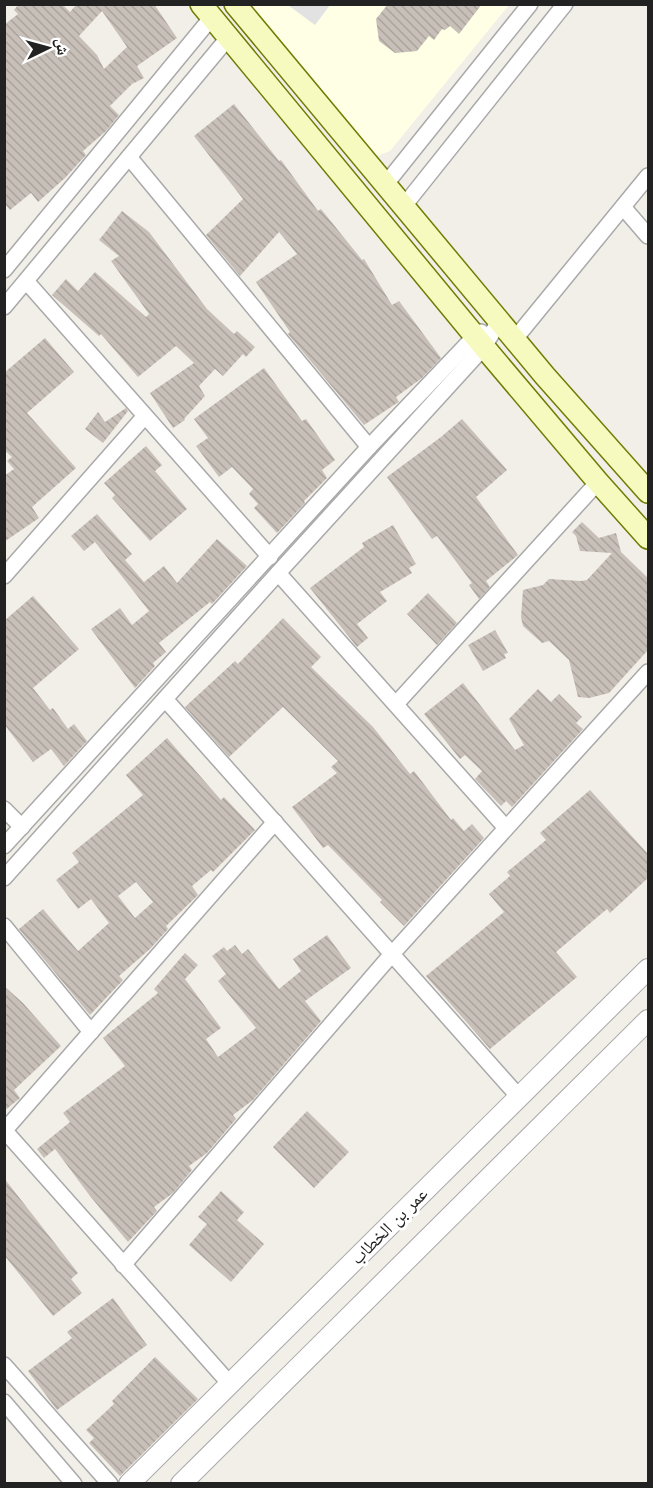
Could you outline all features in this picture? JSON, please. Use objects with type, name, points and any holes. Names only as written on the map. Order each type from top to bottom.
[{"type":"main road","points":[[235,4],[514,340],[648,492]]},
{"type":"main road","points":[[207,11],[480,341],[648,538]]},
{"type":"main road","points":[[539,411],[559,392]]},
{"type":"street","points":[[385,185],[530,4]]},
{"type":"street","points":[[403,207],[565,4]]},
{"type":"street","points":[[4,270],[207,11]]},
{"type":"street","points":[[4,308],[228,38]]},
{"type":"street","points":[[129,157],[369,447]]},
{"type":"street","points":[[514,340],[648,176]]},
{"type":"street","points":[[623,207],[648,236]]},
{"type":"street","points":[[26,281],[270,557]]},
{"type":"street","points":[[4,878],[278,573],[499,321]]},
{"type":"street","points":[[4,846],[369,447],[480,341]]},
{"type":"street","points":[[4,576],[144,417]]},
{"type":"street","points":[[396,704],[598,482]]},
{"type":"street","points":[[278,573],[506,828]]},
{"type":"street","points":[[123,1265],[392,954],[648,672]]},
{"type":"street","points":[[165,699],[519,1097]]},
{"type":"street","points":[[4,810],[22,827]]},
{"type":"street","points":[[230,1384],[5,1131],[275,822]]},
{"type":"street","points":[[4,926],[91,1032]]},
{"type":"street","name":"عمر بن الخطاب","points":[[129,1484],[648,969]]},
{"type":"street","name":"عمر بن الخطاب","points":[[181,1484],[648,1020]]},
{"type":"street","points":[[4,1365],[110,1484]]},
{"type":"street","points":[[4,1402],[74,1484]]},
{"type":"shaded area","points":[[249,5],[509,5],[390,151],[377,156]]},
{"type":"shaded area","points":[[288,5],[330,5],[315,25]]},
{"type":"building","points":[[19,4],[62,4],[70,12],[77,4],[154,4],[177,38],[137,66],[144,78],[132,84],[110,106],[119,115],[106,131],[83,151],[86,155],[65,178],[38,202],[31,193],[10,210],[4,203],[4,25],[18,14],[14,10]],"holes":[[[102,11],[127,47],[104,69],[97,55],[79,36]]]},
{"type":"building","points":[[388,4],[482,4],[459,34],[450,26],[445,30],[442,29],[434,40],[429,36],[417,51],[395,53],[379,41],[376,19]]},
{"type":"building","points":[[234,104],[279,161],[281,160],[318,211],[321,209],[362,260],[364,259],[392,305],[399,301],[441,358],[422,378],[396,397],[399,402],[364,425],[288,334],[290,332],[256,282],[297,254],[279,232],[240,276],[206,235],[243,199],[194,136]]},
{"type":"building","points":[[122,211],[149,232],[207,309],[234,334],[237,331],[255,347],[246,357],[243,354],[223,376],[215,369],[199,386],[205,396],[185,420],[173,428],[150,393],[194,363],[176,346],[138,377],[101,334],[99,336],[52,295],[66,279],[78,291],[95,272],[146,317],[149,314],[111,261],[119,256],[99,240]]},
{"type":"building","points":[[45,338],[74,372],[27,413],[76,468],[32,507],[39,518],[4,542],[4,476],[14,469],[7,461],[12,457],[4,450],[4,373]]},
{"type":"building","points":[[264,368],[302,421],[306,419],[335,460],[322,470],[327,478],[277,533],[254,508],[258,504],[249,494],[253,489],[232,467],[219,477],[196,446],[208,438],[194,419]]},
{"type":"building","points":[[126,408],[128,411],[103,443],[85,429],[98,412],[105,422]]},
{"type":"building","points":[[462,419],[507,470],[476,497],[518,555],[486,581],[490,587],[479,599],[469,585],[472,583],[437,536],[432,539],[387,477]]},
{"type":"building","points":[[146,446],[162,465],[155,471],[187,509],[150,541],[112,498],[115,495],[104,483]]},
{"type":"building","points":[[97,514],[132,554],[125,560],[144,582],[164,566],[177,583],[217,539],[247,566],[212,604],[210,602],[159,643],[166,652],[153,663],[155,666],[135,688],[91,629],[120,608],[132,625],[149,611],[95,542],[84,551],[71,536]]},
{"type":"building","points":[[582,522],[599,538],[616,533],[621,552],[648,578],[648,650],[609,693],[589,698],[578,697],[569,660],[549,641],[542,643],[523,626],[521,617],[523,590],[543,585],[549,579],[587,580],[612,553],[580,551],[576,536],[572,532]]},
{"type":"building","points":[[393,525],[416,564],[409,568],[412,573],[380,592],[387,601],[357,624],[368,638],[357,647],[310,588],[364,547],[362,543]]},
{"type":"building","points":[[428,593],[457,623],[437,645],[407,614]]},
{"type":"building","points":[[33,596],[79,649],[33,688],[50,710],[53,708],[68,729],[74,724],[87,741],[64,766],[51,749],[33,762],[4,724],[4,621]]},
{"type":"building","points":[[283,618],[321,657],[311,667],[373,727],[410,774],[414,771],[451,820],[453,818],[464,831],[472,824],[484,838],[404,926],[328,845],[323,848],[292,807],[337,773],[331,767],[338,761],[283,707],[229,757],[185,707],[235,661],[238,664]]},
{"type":"building","points":[[495,630],[508,653],[504,654],[506,658],[483,671],[468,645]]},
{"type":"building","points":[[463,683],[515,750],[524,745],[509,719],[538,689],[551,702],[559,694],[582,717],[576,723],[583,729],[512,807],[506,801],[501,806],[475,779],[482,771],[465,755],[460,759],[424,714]]},
{"type":"building","points":[[167,738],[221,800],[224,797],[255,830],[213,872],[211,870],[192,886],[198,895],[166,926],[168,929],[150,949],[119,976],[123,980],[90,1015],[19,929],[43,909],[78,951],[109,923],[91,899],[78,909],[56,880],[79,862],[72,853],[143,795],[126,775]],"holes":[[[136,882],[153,902],[135,918],[118,896]]]},
{"type":"building","points":[[590,790],[648,854],[648,878],[610,913],[607,909],[556,952],[577,977],[490,1049],[426,976],[504,912],[489,894],[510,876],[507,872],[546,840],[540,833]]},
{"type":"building","points":[[327,935],[351,968],[305,1001],[321,1021],[253,1100],[233,1115],[236,1119],[207,1153],[189,1166],[192,1170],[173,1193],[154,1207],[157,1211],[128,1242],[55,1149],[44,1158],[37,1149],[70,1122],[63,1113],[125,1066],[103,1038],[158,993],[154,989],[185,953],[198,965],[185,979],[221,1028],[206,1039],[218,1057],[256,1028],[218,981],[226,974],[212,956],[224,947],[227,951],[235,945],[242,954],[248,949],[279,989],[301,971],[293,959]]},
{"type":"building","points":[[4,986],[23,1003],[61,1046],[14,1090],[20,1098],[4,1111]]},
{"type":"building","points":[[307,1111],[349,1152],[314,1188],[273,1147]]},
{"type":"building","points":[[4,1178],[78,1273],[71,1279],[82,1293],[53,1316],[4,1255]]},
{"type":"building","points":[[221,1191],[244,1212],[237,1220],[264,1244],[231,1282],[189,1245],[207,1224],[198,1217]]},
{"type":"building","points":[[113,1298],[147,1345],[57,1410],[28,1371],[72,1338],[67,1332]]},
{"type":"building","points":[[155,1357],[198,1399],[120,1476],[89,1443],[94,1438],[86,1430],[114,1404],[112,1401]]}]
